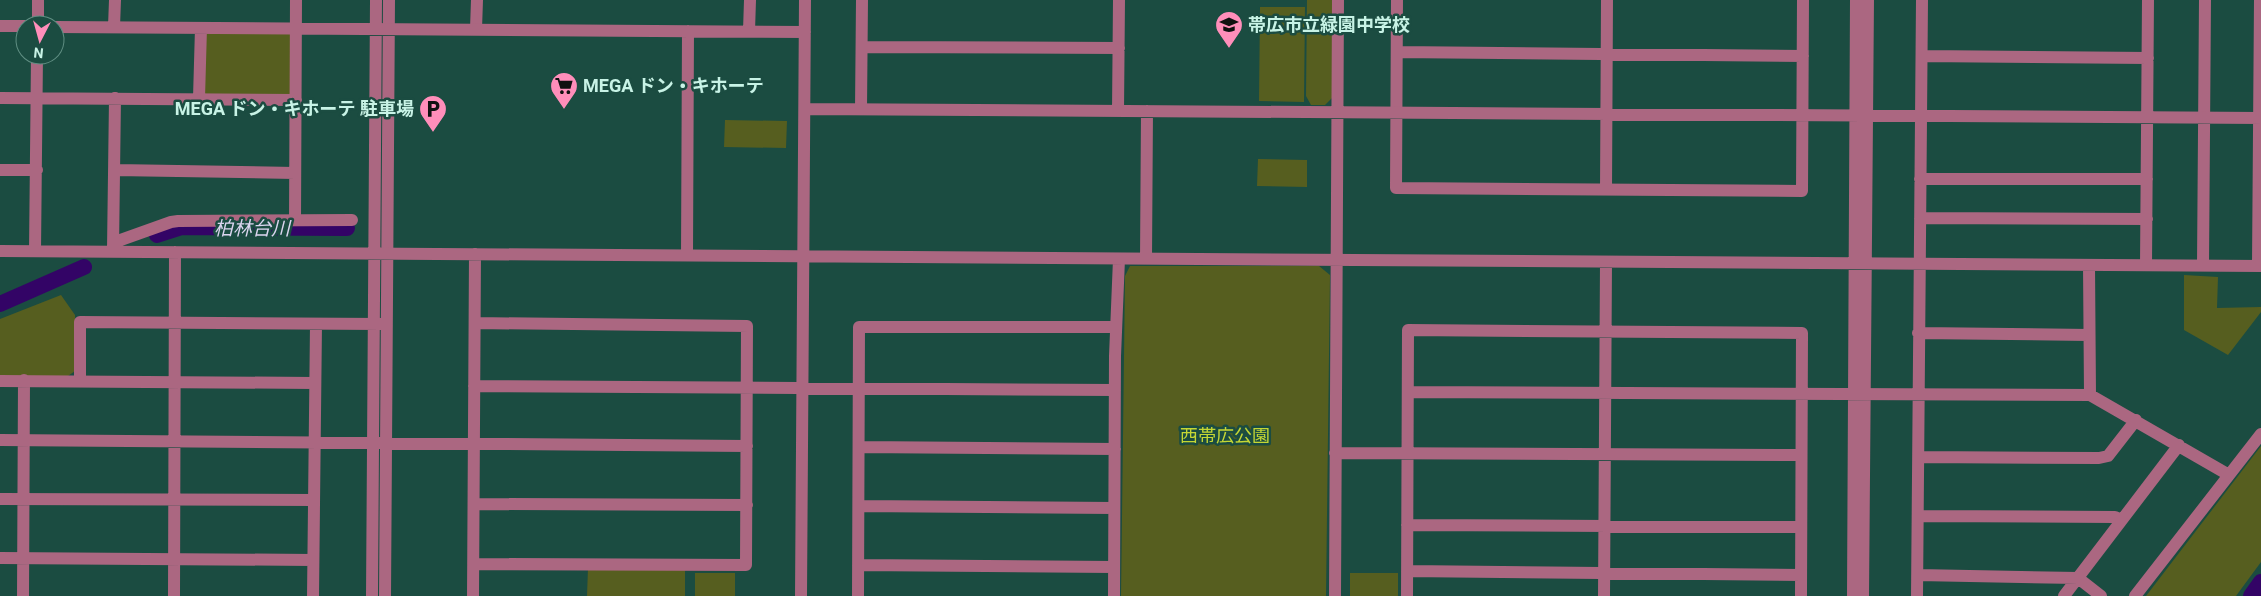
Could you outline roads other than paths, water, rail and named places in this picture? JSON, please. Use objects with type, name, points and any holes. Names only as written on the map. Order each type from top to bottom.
[{"type":"street","points":[[38,0],[38,15]]},
{"type":"street","points":[[114,27],[115,0]]},
{"type":"street","points":[[295,220],[296,0]]},
{"type":"street","points":[[372,596],[387,324],[381,254],[382,29],[376,0]]},
{"type":"street","points":[[382,29],[389,0]]},
{"type":"street","points":[[476,29],[477,0]]},
{"type":"street","points":[[749,31],[750,0]]},
{"type":"street","points":[[802,596],[805,0]]},
{"type":"street","points":[[861,109],[862,0]]},
{"type":"street","points":[[1118,111],[1119,0]]},
{"type":"street","points":[[1334,596],[1338,0]]},
{"type":"street","points":[[1397,0],[1396,188],[1802,191],[1804,0]]},
{"type":"street","points":[[1606,190],[1607,0]]},
{"type":"street","points":[[1853,596],[1861,263],[1861,116],[1856,0]]},
{"type":"street","points":[[1861,116],[1868,0]]},
{"type":"street","points":[[1917,596],[1922,0]]},
{"type":"street","points":[[2146,265],[2148,0]]},
{"type":"street","points":[[2203,265],[2204,0]]},
{"type":"street","points":[[0,251],[114,247],[175,252],[381,254],[804,255],[1118,259],[2259,266],[2260,1]]},
{"type":"street","points":[[0,26],[15,26]]},
{"type":"street","points":[[65,26],[805,32]]},
{"type":"street","points":[[199,98],[201,28]]},
{"type":"street","points":[[687,255],[688,31]]},
{"type":"street","points":[[862,47],[1119,48]]},
{"type":"street","points":[[1397,52],[1803,56]]},
{"type":"street","points":[[1922,56],[2148,58]]},
{"type":"street","points":[[35,251],[38,65]]},
{"type":"street","points":[[0,98],[296,100]]},
{"type":"street","points":[[114,247],[115,98]]},
{"type":"street","points":[[805,109],[2260,118]]},
{"type":"street","points":[[1146,259],[1147,111]]},
{"type":"street","points":[[0,170],[37,170]]},
{"type":"street","points":[[115,170],[294,174]]},
{"type":"street","points":[[1920,179],[2147,179]]},
{"type":"street","points":[[1920,218],[2147,219]]},
{"type":"street","points":[[114,247],[171,222],[352,220]]},
{"type":"street","points":[[174,596],[175,252]]},
{"type":"street","points":[[381,254],[373,324],[380,443],[385,596]]},
{"type":"street","points":[[473,596],[475,254]]},
{"type":"street","points":[[1114,596],[1118,259]]},
{"type":"street","points":[[1604,596],[1606,262]]},
{"type":"street","points":[[2089,265],[2090,395]]},
{"type":"street","points":[[80,381],[80,322],[387,324]]},
{"type":"street","points":[[313,596],[316,324]]},
{"type":"street","points":[[474,564],[746,565],[748,388],[747,326],[475,324]]},
{"type":"street","points":[[858,596],[859,327],[1116,328]]},
{"type":"street","points":[[1407,596],[1408,330],[1802,333],[1801,596]]},
{"type":"street","points":[[1918,333],[2090,335]]},
{"type":"street","points":[[0,380],[314,383]]},
{"type":"street","points":[[22,596],[24,380]]},
{"type":"street","points":[[474,386],[1115,390]]},
{"type":"street","points":[[1408,392],[2090,395],[2229,475]]},
{"type":"street","points":[[1859,395],[1863,596]]},
{"type":"street","points":[[1919,457],[2099,458],[2108,456],[2136,420]]},
{"type":"street","points":[[2135,596],[2261,434]]},
{"type":"street","points":[[0,440],[747,446]]},
{"type":"street","points":[[2064,596],[2179,446]]},
{"type":"street","points":[[859,448],[1115,449]]},
{"type":"street","points":[[1335,453],[1801,455]]},
{"type":"street","points":[[0,499],[314,500]]},
{"type":"street","points":[[474,504],[747,505]]},
{"type":"street","points":[[859,506],[1114,508]]},
{"type":"street","points":[[1918,516],[2115,517],[2122,520]]},
{"type":"street","points":[[1407,525],[1801,527]]},
{"type":"street","points":[[0,558],[312,560]]},
{"type":"street","points":[[858,565],[1114,567]]},
{"type":"street","points":[[1407,571],[1801,575]]},
{"type":"street","points":[[1918,575],[2078,578],[2101,596]]},
{"type":"waterway","name":"柏林台川","points":[[157,235],[182,227],[347,228]]},
{"type":"waterway","name":"柏林台川","points":[[0,304],[84,267]]},
{"type":"waterway","points":[[2251,596],[2261,582]]},
{"type":"place","name":"帯広市立緑園中学校","points":[[1229,49]]},
{"type":"place","name":"MEGA ドン・キホーテ","points":[[564,110]]},
{"type":"place","name":"MEGA ドン・キホーテ 駐車場","points":[[433,133]]},
{"type":"park label","name":"西帯広公園","points":[[1225,436]]}]
